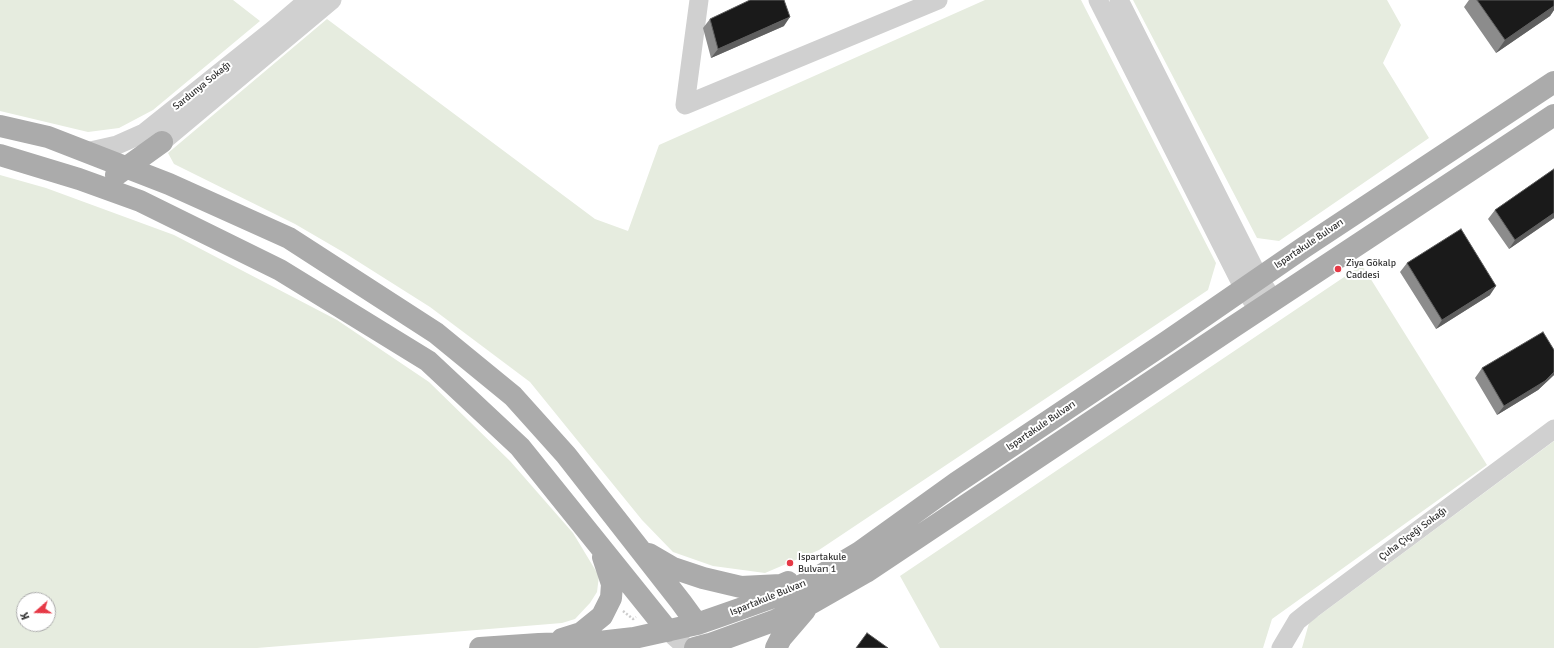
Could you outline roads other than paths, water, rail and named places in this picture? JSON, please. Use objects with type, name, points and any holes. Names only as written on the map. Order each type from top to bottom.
[{"type":"main road","name":"Ispartakule Bulvarı","points":[[480,648],[599,642],[634,638],[697,624],[788,592],[842,563],[956,483],[1251,283],[1554,82]]},
{"type":"main road","name":"Ispartakule Bulvarı","points":[[706,647],[776,620],[810,604],[866,572],[1266,305],[1554,116]]},
{"type":"main road","points":[[0,126],[48,137],[169,184],[289,238],[436,333],[512,396],[566,455],[697,624]]},
{"type":"main road","points":[[79,179],[94,180],[112,178],[125,167],[162,142]]},
{"type":"main road","points":[[162,142],[154,156],[161,175],[169,184]]},
{"type":"main road","points":[[0,155],[79,179],[140,201],[280,270],[428,361],[520,447],[668,631]]},
{"type":"main road","points":[[539,644],[580,633],[602,616],[611,598],[612,584],[599,545]]},
{"type":"main road","points":[[638,547],[672,568],[703,578],[741,587],[781,585],[842,563]]},
{"type":"main road","points":[[776,648],[781,638],[810,604]]},
{"type":"street","name":"Sardunya Sokağı","points":[[86,152],[117,145],[144,133],[303,11],[332,0]]},
{"type":"street","points":[[699,0],[684,105],[938,0]]},
{"type":"street","points":[[1098,0],[1251,283],[1266,305]]},
{"type":"street","points":[[1119,0],[1251,283]]},
{"type":"street","name":"Sardunya Sokağı","points":[[162,142],[303,11]]},
{"type":"street","name":"Çuha Çiçeği Sokağı","points":[[1281,648],[1297,622],[1312,609],[1554,429]]},
{"type":"street","points":[[697,624],[706,647]]},
{"type":"street","points":[[668,631],[687,648]]},
{"type":"place","name":"Ziya Gökalp Caddesi","points":[[1338,269]]},
{"type":"place","name":"Ispartakule Bulvarı 1","points":[[790,563]]}]
